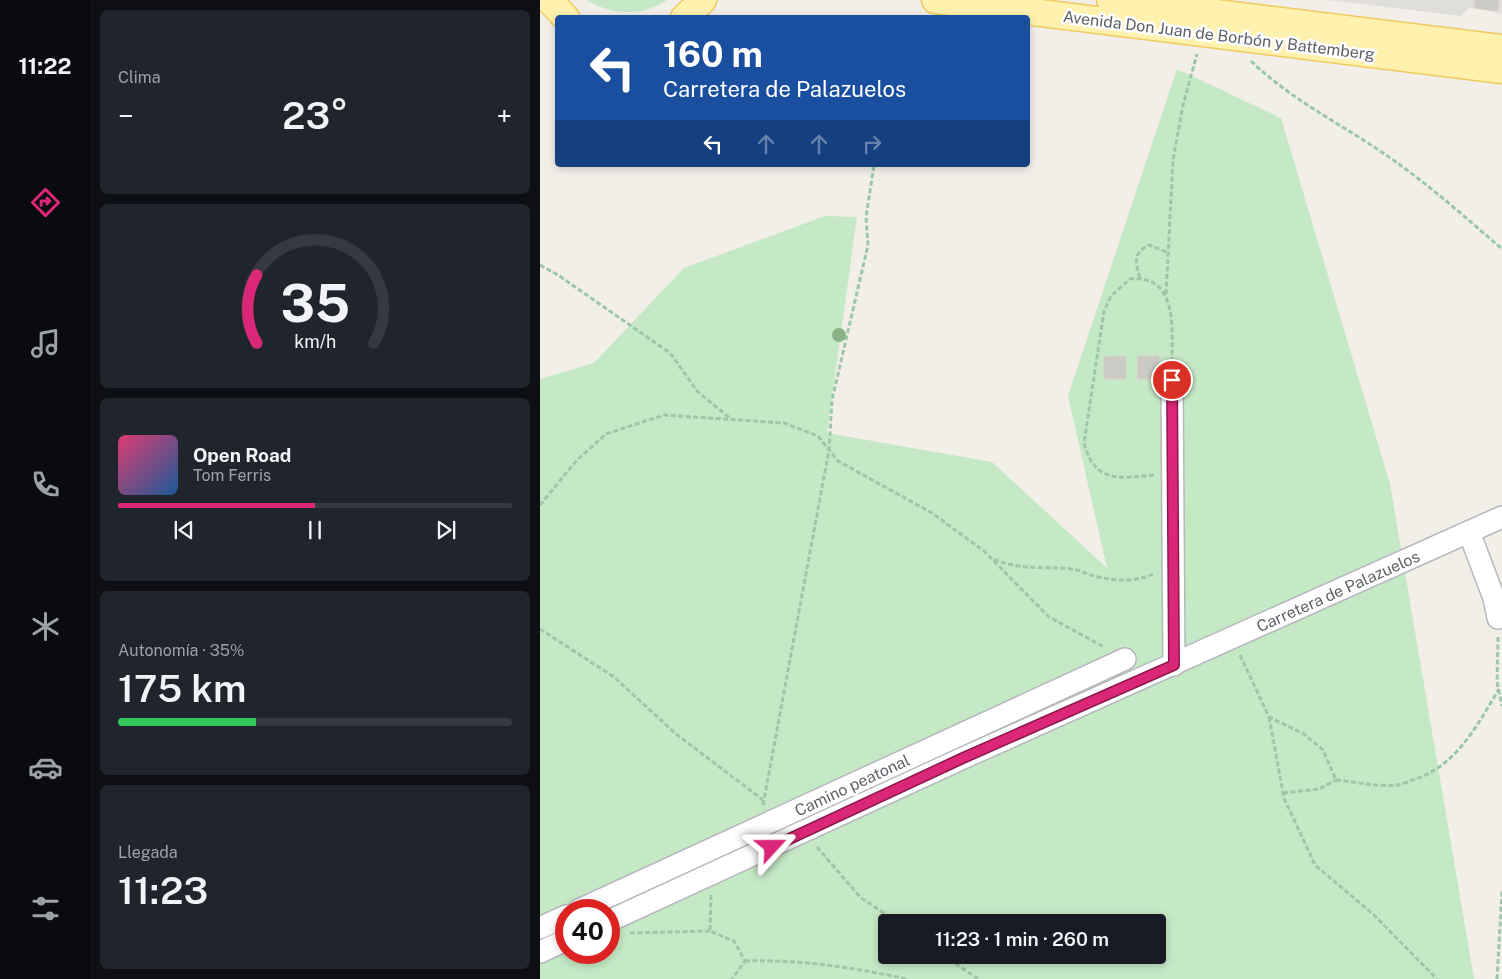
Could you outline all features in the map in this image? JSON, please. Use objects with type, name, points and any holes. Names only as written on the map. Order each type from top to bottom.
[{"type":"main road","points":[[549,0],[563,15]]},
{"type":"main road","points":[[687,15],[703,0]]},
{"type":"main road","name":"Avenida Don Juan de Borbón y Battemberg","points":[[935,0],[1502,70]]},
{"type":"main road","name":"Avenida Don Juan de Borbón y Battemberg","points":[[1110,0],[1502,48]]},
{"type":"street","points":[[1172,380],[1174,665]]},
{"type":"street","name":"Carretera de Palazuelos","points":[[620,925],[712,874],[963,758],[1414,557],[1471,537],[1502,517]]},
{"type":"street","points":[[1471,537],[1494,598],[1498,618]]},
{"type":"street","name":"Camino peatonal","points":[[603,899],[1125,659]]},
{"type":"street","points":[[540,928],[555,921]]},
{"type":"street","points":[[540,952],[555,945]]},
{"type":"path","points":[[1172,380],[1172,338],[1166,295],[1173,160],[1183,104],[1197,53]]},
{"type":"path","points":[[1249,60],[1271,80],[1387,155],[1458,210],[1502,249]]},
{"type":"path","points":[[759,828],[829,450],[832,400],[868,244],[866,217],[874,167]]},
{"type":"path","points":[[1140,278],[1135,262],[1141,249],[1149,245],[1169,253]]},
{"type":"path","points":[[540,265],[558,275],[670,353],[698,392],[732,420]]},
{"type":"path","points":[[1166,295],[1158,284],[1148,278],[1130,279],[1119,287],[1104,312],[1084,443],[1091,463],[1099,472],[1112,476],[1172,474]]},
{"type":"path","points":[[540,505],[577,460],[606,434],[664,415],[784,423],[818,436],[838,461],[932,513],[990,558],[1049,616],[1125,659]]},
{"type":"path","points":[[990,558],[1004,564],[1032,569],[1075,569],[1093,576],[1124,581],[1148,577],[1174,564]]},
{"type":"path","points":[[1498,618],[1498,688],[1502,706]]},
{"type":"path","points":[[540,629],[614,677],[676,734],[784,816]]},
{"type":"path","points":[[1233,639],[1269,717],[1283,793],[1304,845],[1315,865],[1374,915],[1437,979]]},
{"type":"path","points":[[1283,793],[1319,789],[1336,780],[1399,785],[1422,777],[1444,764],[1467,742],[1498,688]]},
{"type":"path","points":[[1269,717],[1304,734],[1323,750],[1336,780]]},
{"type":"path","points":[[805,832],[860,896],[886,914]]},
{"type":"path","points":[[710,931],[712,874]]},
{"type":"path","points":[[1497,979],[1502,891]]},
{"type":"path","points":[[620,927],[710,931],[734,941],[745,960]]},
{"type":"path","points":[[732,979],[745,960]]},
{"type":"path","points":[[745,960],[768,960],[849,967],[908,979]]},
{"type":"path","points":[[956,964],[978,979]]},
{"type":"shaded area","points":[[1328,0],[1502,0],[1502,14],[1470,7],[1460,16]]},
{"type":"green space","points":[[587,0],[667,0],[647,9],[627,12],[606,9]]},
{"type":"green space","points":[[1177,69],[1281,118],[1390,484],[1474,979],[540,979],[540,379],[594,363],[684,268],[825,216],[857,217],[827,433],[992,462],[1107,568],[1068,396]]},
{"type":"building","points":[[1475,0],[1499,0],[1497,11],[1474,8]]},
{"type":"building","points":[[1126,356],[1126,379],[1104,379],[1104,357]]},
{"type":"building","points":[[1138,356],[1159,356],[1159,379],[1137,379]]},
{"type":"route","points":[[772,847],[963,758],[1174,665],[1172,380]]}]
